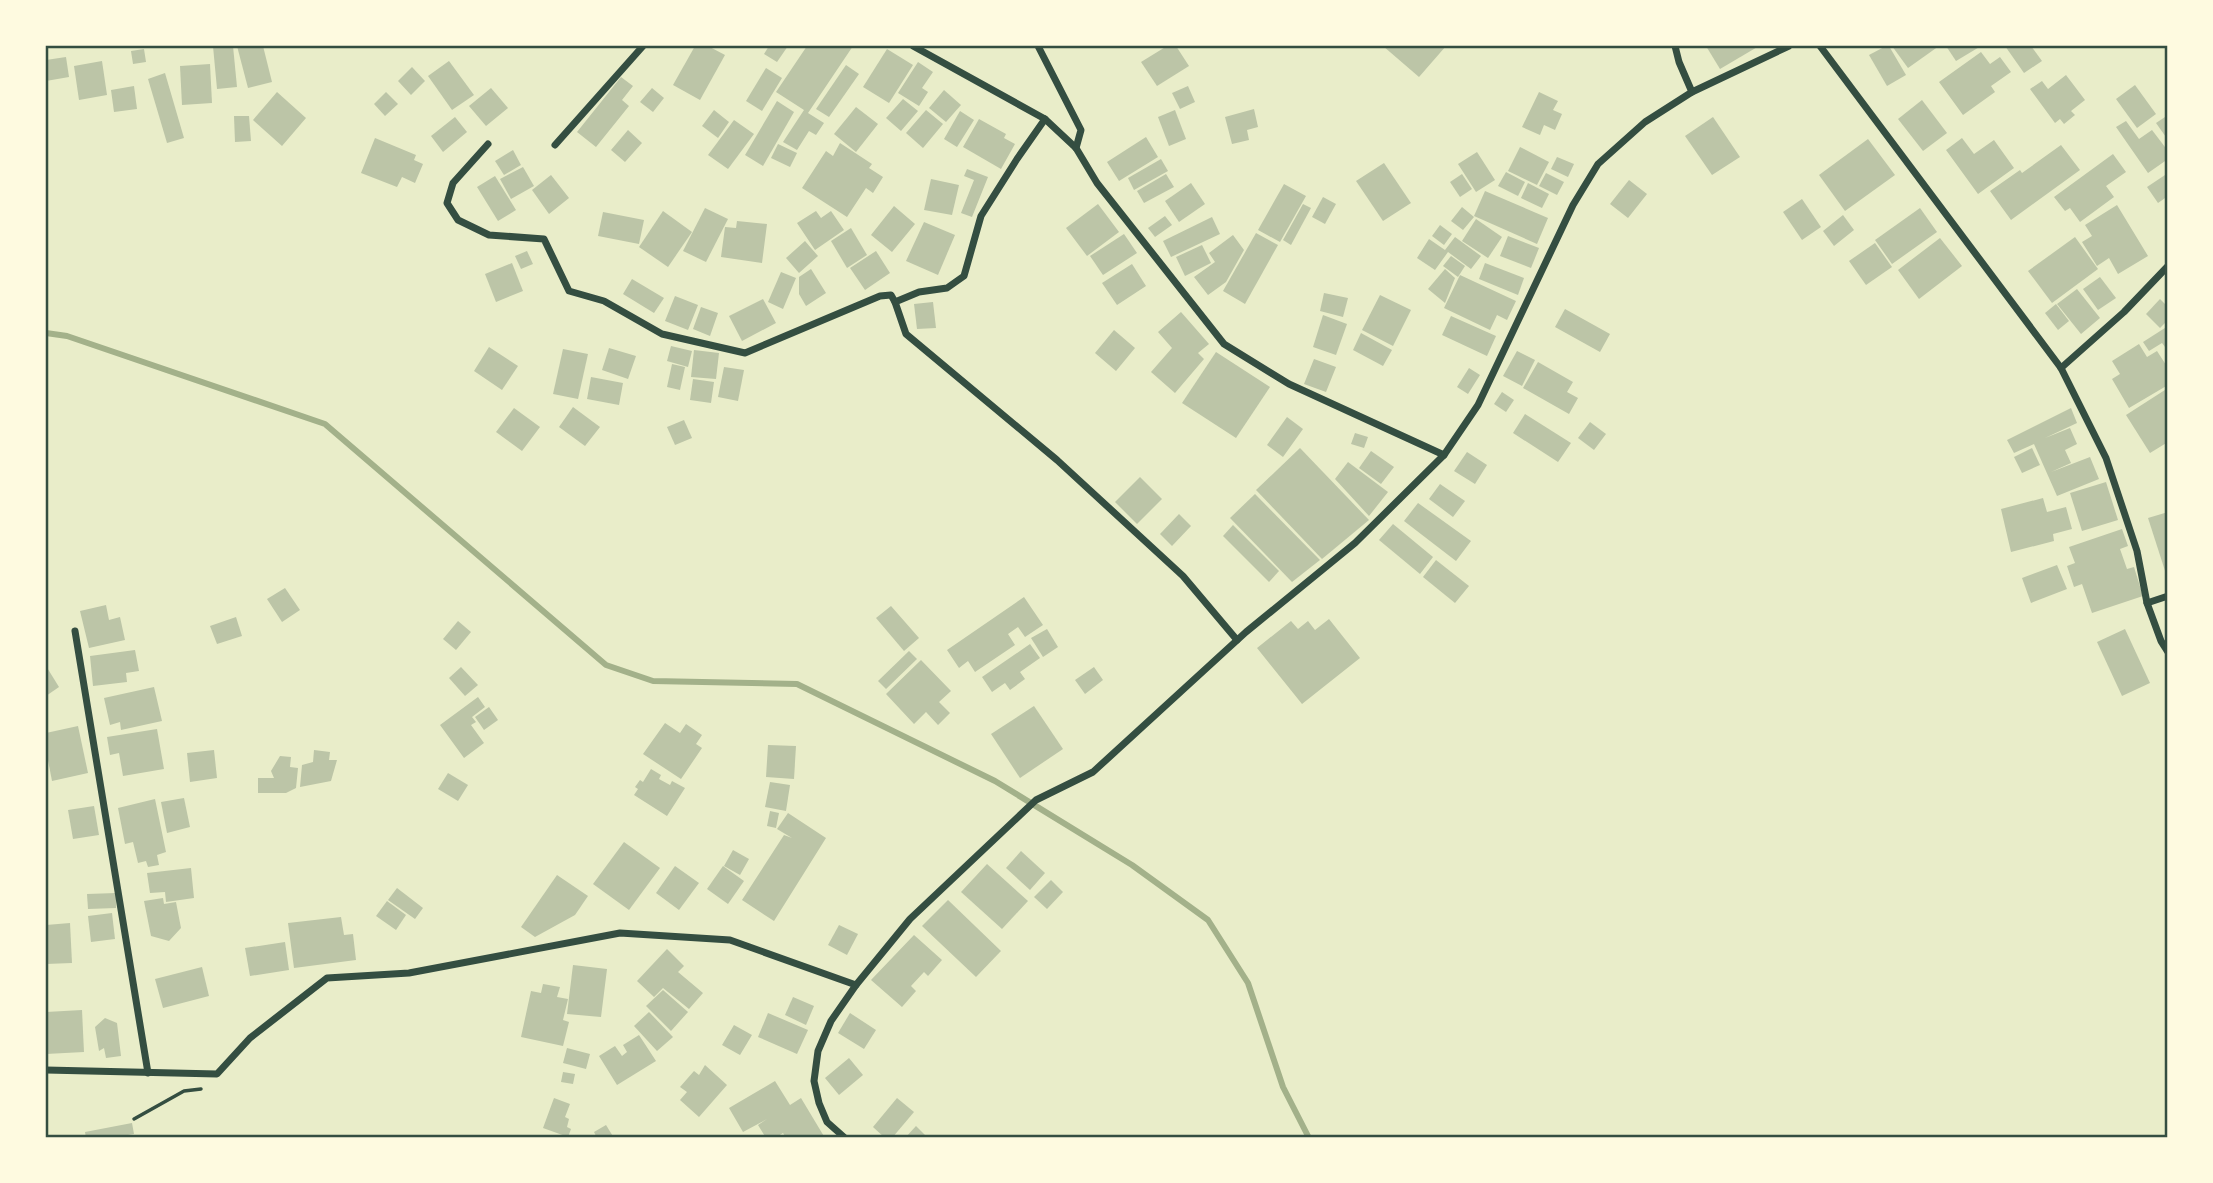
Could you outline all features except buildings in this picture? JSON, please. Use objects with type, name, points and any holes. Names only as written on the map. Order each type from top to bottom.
[{"type":"street","points":[[555,145],[643,46]]},
{"type":"street","points":[[914,46],[1045,119],[1076,148],[1097,183],[1224,344],[1289,384],[1444,455]]},
{"type":"street","points":[[1038,46],[1082,130],[1076,148]]},
{"type":"street","points":[[1675,46],[1692,92]]},
{"type":"street","points":[[845,1138],[827,1122],[818,1103],[814,1082],[818,1051],[831,1021],[856,985],[910,919],[1032,804],[1093,772],[1237,640],[1355,543],[1444,455],[1478,405],[1573,205],[1598,164],[1645,122],[1692,92],[1790,46]]},
{"type":"street","points":[[1821,46],[2062,368],[2106,458],[2137,551],[2147,603],[2161,641],[2168,652]]},
{"type":"street","points":[[895,302],[919,292],[947,288],[964,276],[981,216],[1045,119]]},
{"type":"street","points":[[488,144],[453,183],[447,203],[458,220],[489,234],[544,239],[569,291],[604,300],[662,334],[745,353],[880,296],[891,295],[906,334],[1057,460],[1183,576],[1237,640]]},
{"type":"street","points":[[2062,368],[2116,320],[2168,266]]},
{"type":"street","points":[[2147,603],[2168,596]]},
{"type":"street","points":[[75,631],[148,1073]]},
{"type":"street","points":[[46,1070],[217,1074],[250,1038],[327,978],[409,973],[620,933],[730,940],[856,985]]},
{"type":"path","points":[[134,1119],[184,1091],[207,1087]]},
{"type":"waterway","points":[[46,333],[67,336],[325,424],[606,665],[653,681],[797,684],[995,781],[1132,865],[1208,920],[1248,983],[1283,1087],[1309,1138]]}]
